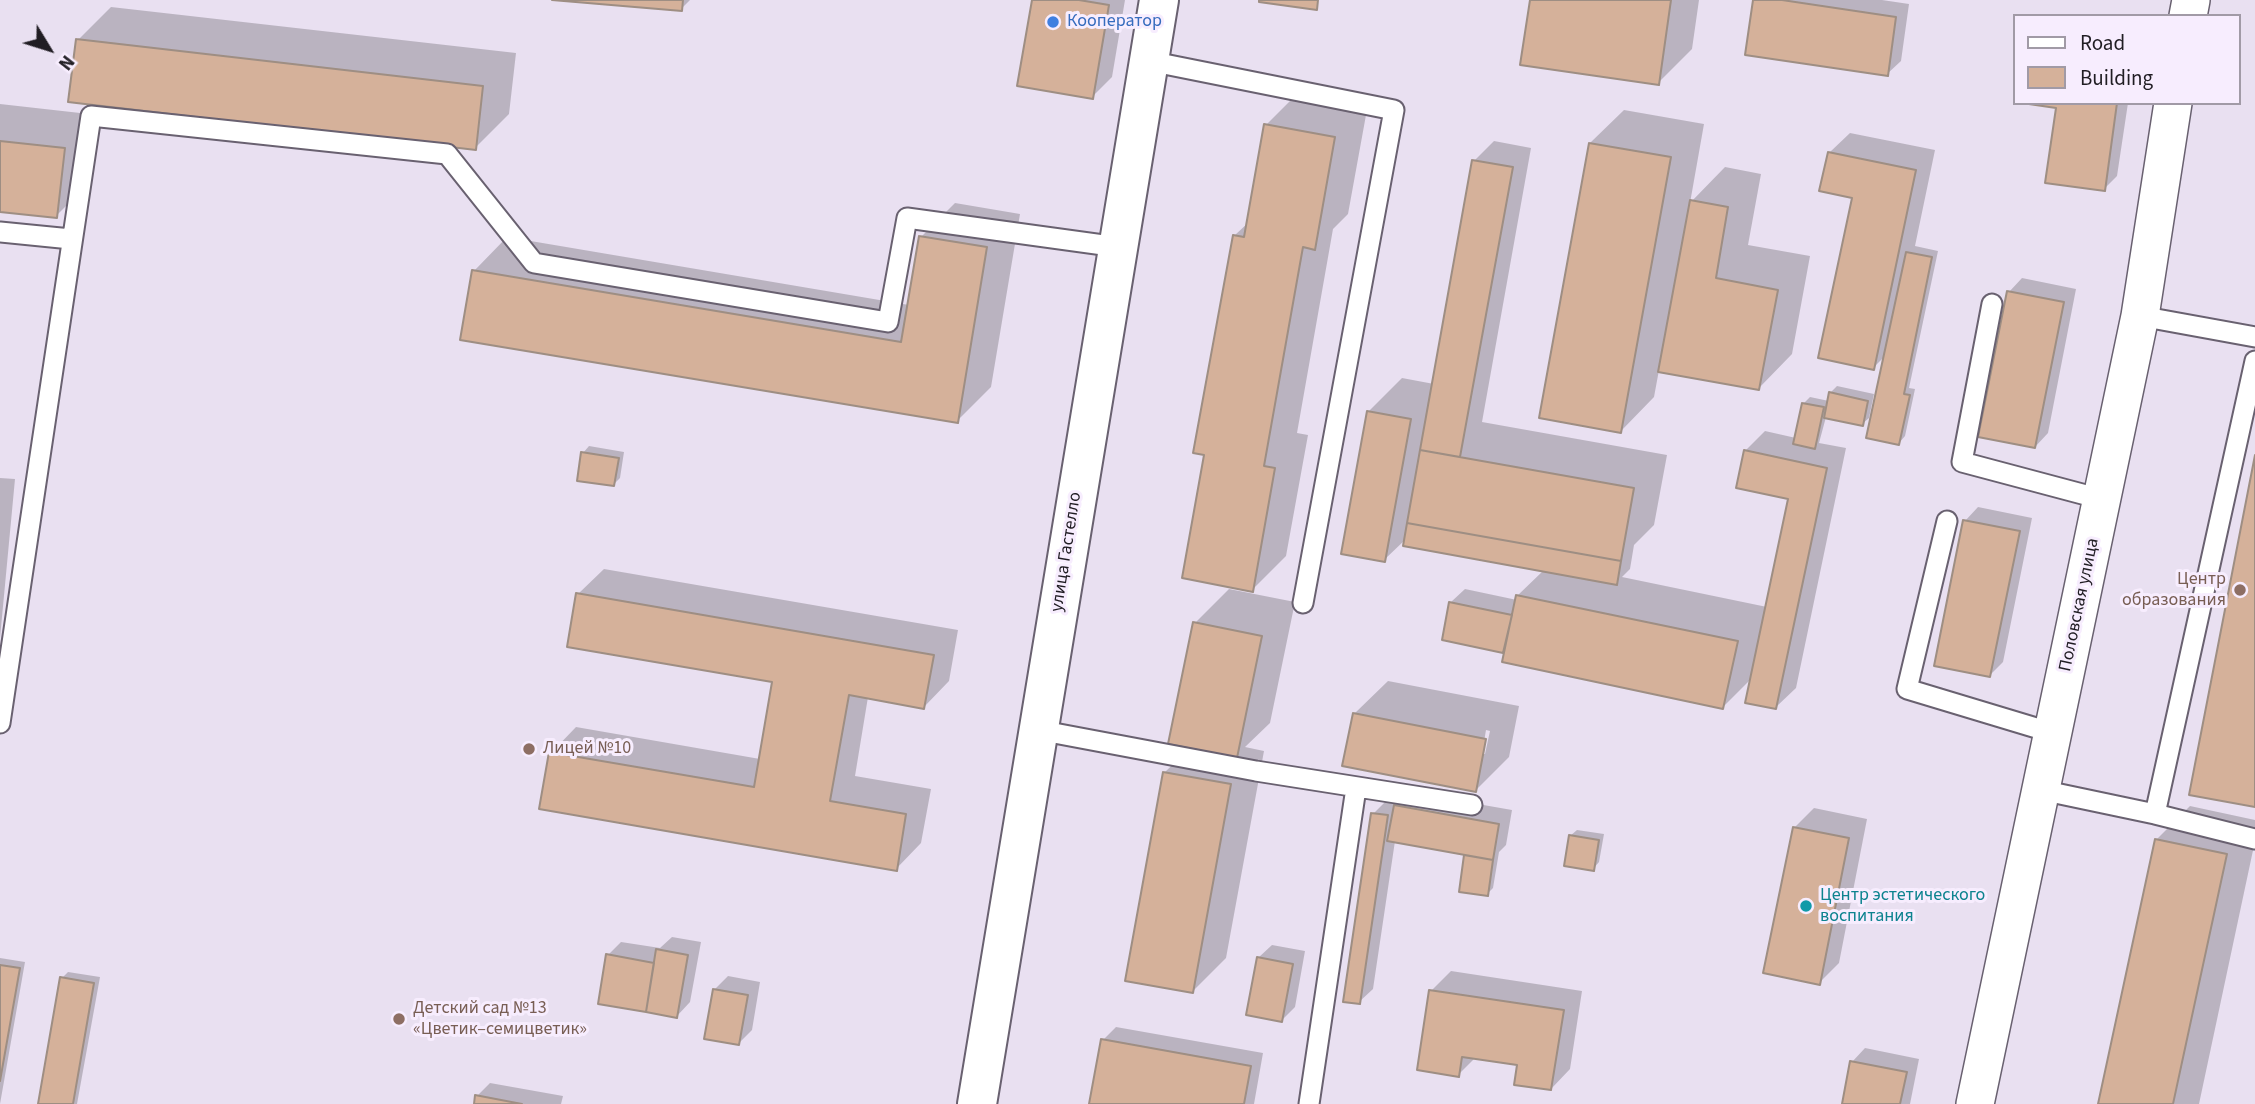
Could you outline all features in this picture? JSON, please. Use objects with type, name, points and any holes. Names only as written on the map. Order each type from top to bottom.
[{"type":"main road","name":"улица Гастелло","points":[[977,1104],[1159,0]]},
{"type":"street","name":"Половская улица","points":[[1975,1104],[2140,316],[2173,105]]},
{"type":"lane","points":[[1149,61],[1394,110],[1303,603]]},
{"type":"lane","points":[[0,723],[91,116],[447,154],[534,263],[888,322],[907,218],[1118,247]]},
{"type":"lane","points":[[0,232],[72,239]]},
{"type":"lane","points":[[1992,304],[1962,462],[2102,499]]},
{"type":"lane","points":[[2140,316],[2255,337]]},
{"type":"lane","points":[[2155,814],[2255,361]]},
{"type":"lane","points":[[1947,521],[1908,689],[2053,733]]},
{"type":"lane","points":[[1038,730],[1356,788],[1472,805]]},
{"type":"lane","points":[[1308,1104],[1356,788]]},
{"type":"lane","points":[[2040,790],[2155,814],[2255,839]]},
{"type":"building","points":[[552,0],[683,0],[682,11]]},
{"type":"building","points":[[1032,0],[1079,0],[1109,5],[1093,99],[1017,86]]},
{"type":"building","points":[[1259,0],[1318,0],[1317,10]]},
{"type":"building","points":[[1530,0],[1671,0],[1659,85],[1520,65]]},
{"type":"building","points":[[1753,0],[1782,0],[1896,17],[1888,76],[1745,55]]},
{"type":"building","points":[[76,39],[483,86],[476,150],[68,102]]},
{"type":"building","points":[[2036,105],[2117,105],[2105,191],[2045,183],[2056,108]]},
{"type":"building","points":[[1264,124],[1335,137],[1315,250],[1303,247],[1264,466],[1275,468],[1253,592],[1182,578],[1204,455],[1193,453],[1233,235],[1244,237]]},
{"type":"building","points":[[0,141],[65,148],[57,218],[0,212]]},
{"type":"building","points":[[1589,143],[1671,157],[1621,433],[1539,418]]},
{"type":"building","points":[[1828,152],[1916,170],[1874,370],[1818,358],[1852,198],[1819,191]]},
{"type":"building","points":[[1472,160],[1513,167],[1460,457],[1420,450]]},
{"type":"building","points":[[1690,200],[1728,207],[1716,278],[1778,290],[1759,390],[1658,372]]},
{"type":"building","points":[[919,236],[987,247],[958,423],[460,340],[472,270],[901,342]]},
{"type":"building","points":[[1906,252],[1932,257],[1904,394],[1910,395],[1899,445],[1866,438]]},
{"type":"building","points":[[2007,291],[2064,302],[2035,448],[1978,437]]},
{"type":"building","points":[[1829,392],[1868,401],[1863,426],[1824,418]]},
{"type":"building","points":[[1802,403],[1824,407],[1815,449],[1793,444]]},
{"type":"building","points":[[1367,411],[1411,419],[1385,562],[1341,554]]},
{"type":"building","points":[[1420,450],[1634,488],[1621,561],[1407,523]]},
{"type":"building","points":[[1744,450],[1827,468],[1776,709],[1745,703],[1788,499],[1736,488]]},
{"type":"building","points":[[581,452],[619,458],[614,486],[577,481]]},
{"type":"building","points":[[2255,455],[2255,807],[2189,795]]},
{"type":"building","points":[[1963,520],[2020,531],[1990,677],[1934,666]]},
{"type":"building","points":[[1407,523],[1621,561],[1617,585],[1403,546]]},
{"type":"building","points":[[576,593],[934,655],[924,709],[849,695],[830,801],[906,814],[897,871],[539,809],[549,752],[754,787],[772,682],[567,647]]},
{"type":"building","points":[[1516,595],[1738,641],[1723,709],[1502,662]]},
{"type":"building","points":[[1449,602],[1512,615],[1503,653],[1442,640]]},
{"type":"building","points":[[1193,622],[1262,636],[1237,758],[1168,744]]},
{"type":"building","points":[[1353,713],[1486,739],[1476,792],[1342,766]]},
{"type":"building","points":[[1163,772],[1231,784],[1193,993],[1125,981]]},
{"type":"building","points":[[1394,805],[1499,824],[1493,860],[1387,841]]},
{"type":"building","points":[[1371,813],[1388,815],[1360,1004],[1343,1002]]},
{"type":"building","name":"Центр эстетического воспитания","points":[[1793,827],[1849,838],[1820,985],[1763,973]]},
{"type":"building","points":[[1569,835],[1599,840],[1594,871],[1564,866]]},
{"type":"building","points":[[2155,839],[2227,854],[2173,1104],[2098,1104]]},
{"type":"building","points":[[1464,855],[1493,860],[1488,896],[1459,892]]},
{"type":"building","points":[[656,949],[688,955],[677,1018],[646,1012]]},
{"type":"building","points":[[606,954],[654,963],[646,1012],[598,1004]]},
{"type":"building","points":[[1257,957],[1293,964],[1282,1022],[1246,1015]]},
{"type":"building","points":[[0,965],[20,968],[0,1081]]},
{"type":"building","points":[[60,977],[94,983],[73,1104],[38,1104]]},
{"type":"building","points":[[713,989],[748,995],[739,1045],[704,1039]]},
{"type":"building","points":[[1429,990],[1564,1010],[1551,1090],[1514,1085],[1517,1065],[1462,1057],[1459,1077],[1417,1070]]},
{"type":"building","points":[[1101,1039],[1251,1066],[1244,1104],[1089,1104]]},
{"type":"building","points":[[1850,1061],[1907,1072],[1900,1104],[1842,1104]]},
{"type":"building","points":[[475,1095],[522,1104],[474,1104]]},
{"type":"place","name":"Кооператор","points":[[1053,22]]},
{"type":"place","name":"Центр образования","points":[[2240,590]]},
{"type":"place","name":"Лицей №10","points":[[529,749]]},
{"type":"place","name":"Центр эстетического воспитания","points":[[1806,906]]},
{"type":"place","name":"Детский сад №13 «Цветик–семицветик»","points":[[399,1019]]}]
